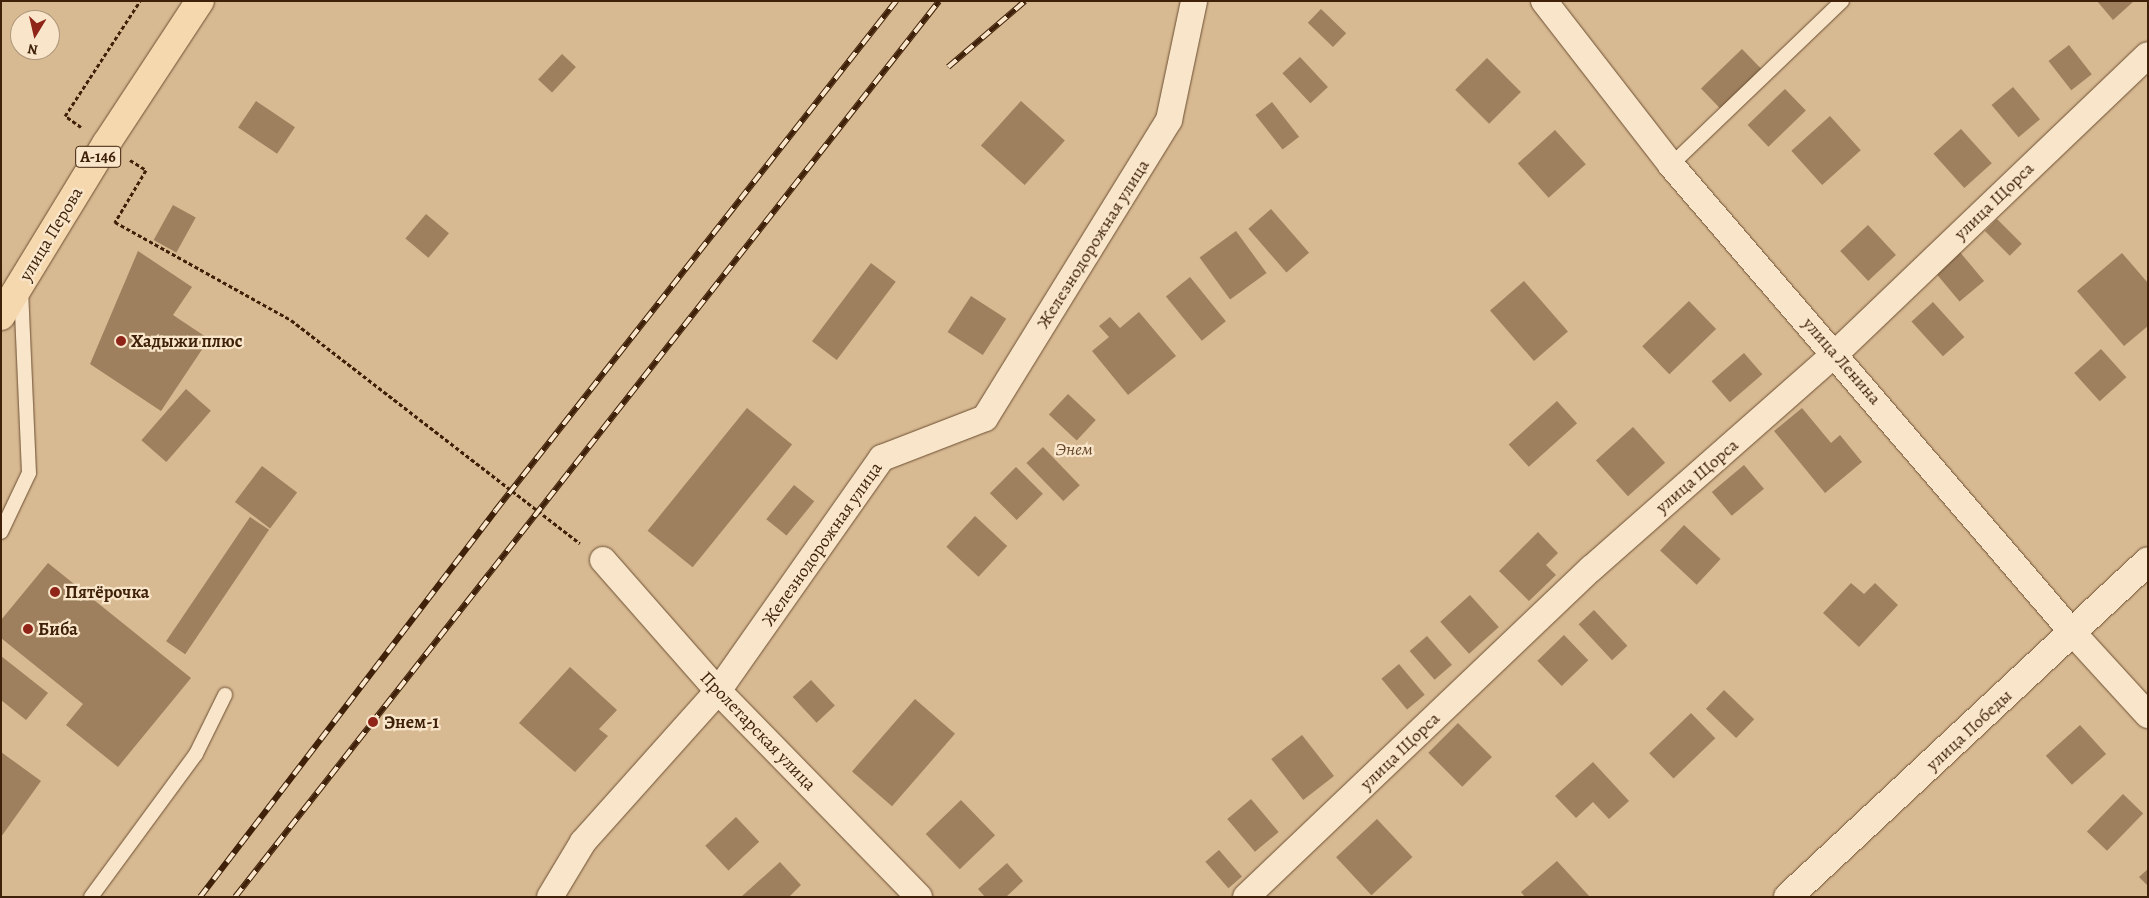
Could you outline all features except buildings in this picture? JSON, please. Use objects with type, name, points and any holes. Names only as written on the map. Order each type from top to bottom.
[{"type":"highway","name":"улица Перова","points":[[1,316],[106,144],[200,1]]},
{"type":"street","name":"Железнодорожная улица","points":[[550,897],[583,842],[718,692],[882,458],[986,418],[1169,120],[1194,1]]},
{"type":"street","name":"улица Ленина","points":[[1544,1],[1671,165],[1836,354],[2073,633],[2148,715]]},
{"type":"street","name":"улица Щорса","points":[[1246,897],[1592,568],[1836,354],[2148,55]]},
{"type":"street","name":"Пролетарская улица","points":[[603,560],[718,692],[919,897]]},
{"type":"street","name":"улица Победы","points":[[1788,897],[2148,561]]},
{"type":"lane","points":[[1671,165],[1842,1]]},
{"type":"lane","points":[[1,532],[29,473],[21,285]]},
{"type":"lane","points":[[91,897],[196,754],[225,695]]},
{"type":"path","points":[[140,1],[65,116],[146,170],[115,222],[291,320],[603,560]]},
{"type":"green space","name":"Энем","points":[[1,1],[2148,1],[2148,897],[1,897]]},
{"type":"railway","points":[[200,897],[495,511],[896,1]]},
{"type":"railway","points":[[235,897],[939,1]]},
{"type":"railway","points":[[948,67],[1025,1]]},
{"type":"place","name":"Хадыжи плюс","points":[[121,341]]},
{"type":"place","name":"Пятёрочка","points":[[55,592]]},
{"type":"place","name":"Биба","points":[[28,629]]},
{"type":"place","name":"Энем-1","points":[[373,722]]}]
